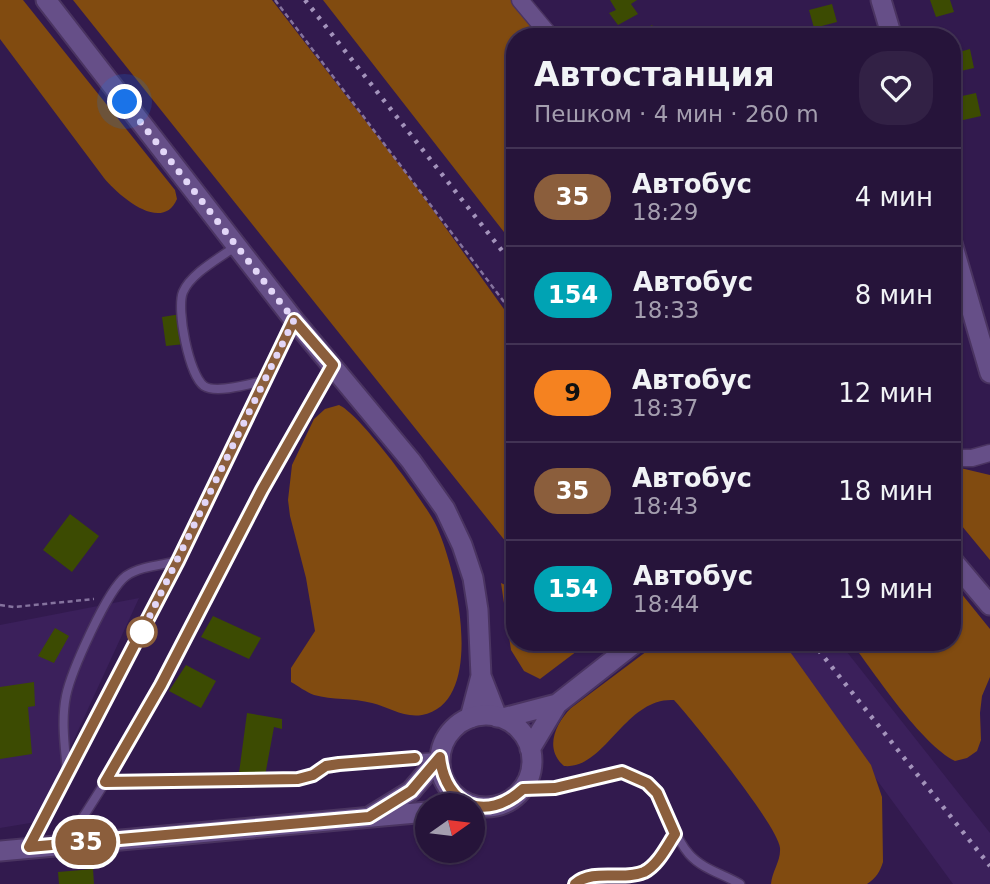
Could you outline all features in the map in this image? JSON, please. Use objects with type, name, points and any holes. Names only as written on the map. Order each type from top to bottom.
[{"type":"main road","points":[[46,0],[294,320],[411,461],[444,509],[473,578],[478,610],[481,676],[470,718]]},
{"type":"main road","points":[[881,0],[889,28]]},
{"type":"main road","points":[[961,274],[990,373]]},
{"type":"main road","points":[[961,571],[990,605]]},
{"type":"main road","points":[[530,749],[557,704],[625,651]]},
{"type":"main road","points":[[481,676],[500,717],[517,727],[528,740],[532,757],[531,774],[523,789],[511,801],[495,807],[485,807]]},
{"type":"main road","points":[[454,793],[442,774],[440,757],[445,740],[455,727],[470,718],[486,715],[500,717],[557,704]]},
{"type":"main road","points":[[369,817],[411,791],[440,757]]},
{"type":"main road","points":[[0,851],[415,813]]},
{"type":"street","points":[[520,0],[543,28]]},
{"type":"street","points":[[961,458],[990,453]]},
{"type":"lane","points":[[236,246],[189,282],[182,293],[180,305],[189,354],[196,376],[205,387],[216,389],[263,381]]},
{"type":"lane","points":[[29,847],[178,561],[294,320]]},
{"type":"lane","points":[[66,844],[161,685],[262,490],[333,365]]},
{"type":"lane","points":[[67,774],[64,738],[66,697],[70,682],[108,597],[127,576],[136,571],[178,561]]},
{"type":"lane","points":[[105,782],[298,779],[313,775],[326,766],[440,757]]},
{"type":"lane","points":[[523,789],[555,788],[622,772],[647,783],[657,793],[675,834],[689,855],[740,884]]},
{"type":"lane","points":[[575,884],[590,877],[642,873],[652,866],[675,834]]},
{"type":"path","points":[[275,0],[506,304]]},
{"type":"path","points":[[0,605],[14,607],[108,597]]},
{"type":"shaded area","points":[[0,0],[23,0],[175,190],[177,199],[170,209],[161,213],[140,208],[104,178],[0,39]]},
{"type":"shaded area","points":[[73,0],[272,0],[415,185],[506,312],[506,542]]},
{"type":"shaded area","points":[[323,0],[520,0],[540,28],[506,28],[506,235]]},
{"type":"shaded area","points":[[339,405],[375,440],[418,496],[435,523],[451,568],[461,629],[461,659],[455,685],[443,705],[422,715],[402,714],[365,701],[314,695],[291,682],[291,668],[315,631],[306,578],[290,516],[288,500],[292,465],[314,419],[325,409]]},
{"type":"shaded area","points":[[961,468],[990,475],[990,560],[961,525]]},
{"type":"shaded area","points":[[501,583],[506,585],[506,616]]},
{"type":"shaded area","points":[[961,593],[990,629],[990,677],[982,696],[981,740],[977,751],[967,758],[955,761],[928,740],[858,651],[961,651]]},
{"type":"shaded area","points":[[139,598],[36,822],[0,828],[0,625]]},
{"type":"shaded area","points":[[512,651],[577,651],[540,679],[524,671]]},
{"type":"shaded area","points":[[647,651],[789,651],[871,765],[882,797],[883,862],[879,872],[867,884],[771,884],[780,853],[776,836],[733,774],[674,700],[657,702],[642,710],[592,757],[578,764],[564,766],[554,752],[553,744],[560,721],[571,708]]},
{"type":"shaded area","points":[[783,651],[846,651],[990,833],[990,884],[953,884]]},
{"type":"building","points":[[610,0],[637,0],[631,4],[638,14],[618,25],[609,13],[616,10]]},
{"type":"building","points":[[930,0],[950,0],[954,12],[936,17]]},
{"type":"building","points":[[832,4],[837,22],[814,28],[809,10]]},
{"type":"building","points":[[970,49],[974,68],[961,71],[961,52]]},
{"type":"building","points":[[976,93],[981,116],[961,121],[961,96]]},
{"type":"building","points":[[181,314],[185,344],[166,346],[162,317]]},
{"type":"building","points":[[70,514],[99,536],[72,572],[43,550]]},
{"type":"building","points":[[213,616],[261,638],[249,659],[201,637]]},
{"type":"building","points":[[55,628],[69,636],[54,663],[38,656]]},
{"type":"building","points":[[186,665],[216,681],[201,708],[169,691]]},
{"type":"building","points":[[34,682],[35,706],[28,707],[32,754],[0,759],[0,687]]},
{"type":"building","points":[[247,713],[282,719],[282,729],[274,727],[265,776],[239,773]]},
{"type":"building","points":[[93,869],[94,884],[59,884],[58,872]]},
{"type":"railway","points":[[305,0],[506,256]]},
{"type":"railway","points":[[819,651],[990,866]]},
{"type":"bus line","name":"35","points":[[415,758],[326,766],[313,775],[298,779],[105,782],[161,685],[262,490],[333,365],[294,320],[178,561],[29,847],[369,817],[411,791],[440,757],[442,774],[449,789],[462,800],[478,807],[495,807],[511,801],[523,789],[555,788],[622,772],[647,783],[657,793],[675,834],[662,854],[642,873],[590,877],[575,884]]},
{"type":"route","points":[[125,102],[294,320],[142,632]]}]
